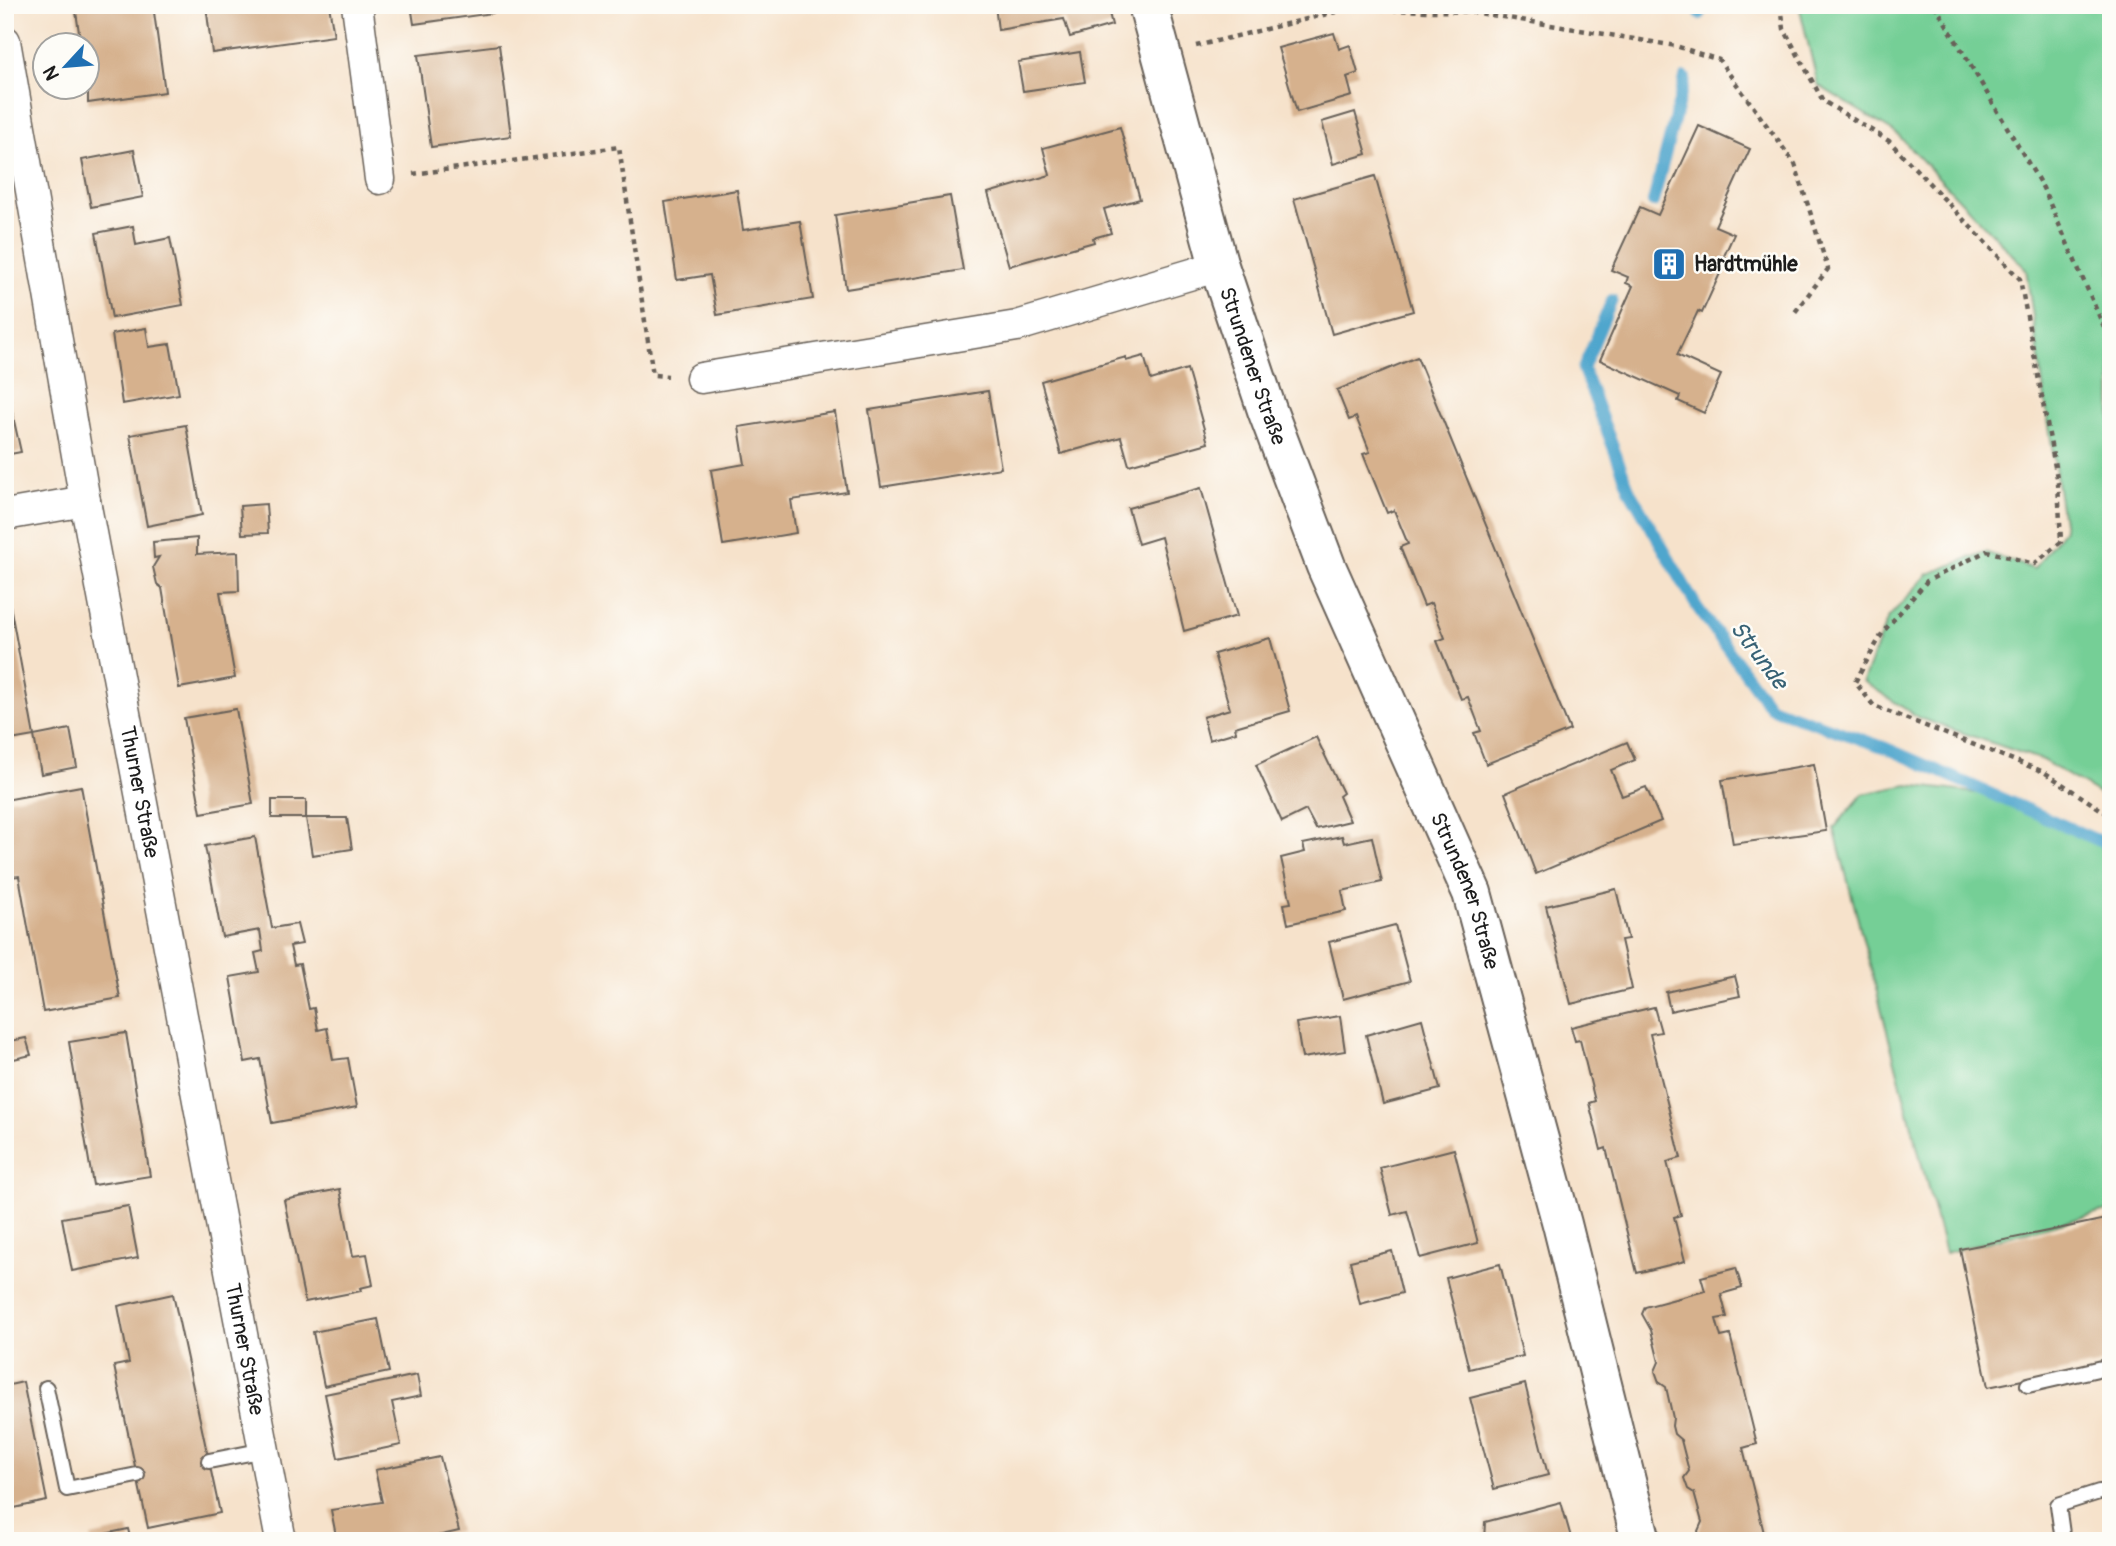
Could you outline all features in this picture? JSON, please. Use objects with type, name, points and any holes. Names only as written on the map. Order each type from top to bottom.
[{"type":"street","points":[[357,5],[380,179]]},
{"type":"street","name":"Strundener Straße","points":[[1148,5],[1219,266],[1266,410],[1326,566],[1472,893],[1562,1224],[1641,1541]]},
{"type":"street","name":"Thurner Straße","points":[[5,41],[85,501],[281,1541]]},
{"type":"street","name":"Strundener Straße","points":[[701,378],[1017,326],[1219,266]]},
{"type":"street","points":[[5,515],[85,501]]},
{"type":"lane","points":[[2028,1385],[2111,1366]]},
{"type":"lane","points":[[46,1388],[66,1489],[137,1475]]},
{"type":"lane","points":[[209,1461],[264,1450]]},
{"type":"lane","points":[[2063,1541],[2059,1505],[2099,1492],[2111,1492]]},
{"type":"path","points":[[1781,5],[1784,29],[1823,101],[1889,141],[2020,279],[2058,483],[2061,542],[2034,565],[1987,551],[1927,581],[1883,632],[1855,682],[1874,706],[2044,772],[2111,816]]},
{"type":"path","points":[[1935,5],[2043,188],[2111,343]]},
{"type":"path","points":[[1233,36],[1348,9],[1473,12],[1676,46],[1719,60],[1795,164],[1828,269],[1795,312]]},
{"type":"path","points":[[380,179],[619,147],[653,375],[701,378]]},
{"type":"green space","points":[[1799,5],[2111,5],[2111,801],[2042,760],[1919,718],[1863,681],[1888,618],[1928,574],[1985,552],[2034,569],[2064,529],[2026,269],[1897,134],[1818,85]]},
{"type":"green space","points":[[1908,785],[2002,796],[2111,846],[2111,1210],[1945,1253],[1834,828],[1863,794]]},
{"type":"building","points":[[75,5],[153,5],[165,92],[102,101],[102,32],[79,32]]},
{"type":"building","points":[[206,5],[329,5],[334,36],[212,53]]},
{"type":"building","points":[[411,5],[492,5],[493,13],[414,24]]},
{"type":"building","points":[[995,5],[1107,5],[1112,25],[1070,37],[1064,19],[998,30]]},
{"type":"building","points":[[1334,33],[1339,49],[1350,45],[1358,73],[1347,77],[1352,96],[1297,112],[1278,48]]},
{"type":"building","points":[[499,45],[511,136],[431,147],[418,55]]},
{"type":"building","points":[[1080,52],[1085,82],[1023,91],[1018,62]]},
{"type":"building","points":[[1355,112],[1367,154],[1333,164],[1322,122]]},
{"type":"building","name":"Hardtmühle","points":[[1699,126],[1750,149],[1715,226],[1734,234],[1724,256],[1727,258],[1702,313],[1698,311],[1677,355],[1721,375],[1704,413],[1678,401],[1680,396],[1600,360],[1633,286],[1626,283],[1628,277],[1611,270],[1640,207],[1658,215]]},
{"type":"building","points":[[1120,127],[1140,199],[1104,209],[1111,233],[1093,238],[1094,242],[1009,266],[988,193],[1050,175],[1043,148]]},
{"type":"building","points":[[134,150],[143,197],[91,207],[82,160]]},
{"type":"building","points":[[1375,176],[1413,311],[1332,334],[1294,199]]},
{"type":"building","points":[[737,190],[743,230],[800,221],[813,299],[717,315],[710,275],[677,280],[665,202]]},
{"type":"building","points":[[950,196],[963,270],[846,289],[835,215]]},
{"type":"building","points":[[133,226],[136,245],[170,238],[183,305],[112,318],[96,233]]},
{"type":"building","points":[[146,328],[149,347],[170,344],[179,394],[122,404],[112,334]]},
{"type":"building","points":[[1144,356],[1151,380],[1187,369],[1208,443],[1129,465],[1121,437],[1061,454],[1041,381],[1126,357],[1126,361]]},
{"type":"building","points":[[1417,357],[1570,730],[1486,764],[1474,733],[1481,731],[1468,697],[1461,699],[1437,641],[1445,638],[1431,603],[1424,606],[1400,547],[1408,544],[1394,510],[1387,513],[1363,454],[1370,452],[1356,417],[1349,420],[1337,390]]},
{"type":"building","points":[[5,381],[21,452],[5,455]]},
{"type":"building","points":[[988,391],[1001,468],[881,487],[869,410]]},
{"type":"building","points":[[835,412],[847,492],[791,500],[796,533],[723,545],[711,470],[745,464],[739,427]]},
{"type":"building","points":[[186,425],[202,515],[147,526],[130,435]]},
{"type":"building","points":[[1201,488],[1237,616],[1184,631],[1161,537],[1138,544],[1128,508]]},
{"type":"building","points":[[266,504],[268,533],[242,534],[240,506]]},
{"type":"building","points":[[197,538],[197,554],[238,552],[239,591],[220,592],[235,678],[179,688],[162,588],[157,584],[153,567],[159,557],[154,558],[153,542]]},
{"type":"building","points":[[10,605],[34,736],[5,741],[5,606]]},
{"type":"building","points":[[1270,638],[1290,711],[1235,727],[1236,732],[1209,740],[1203,717],[1230,709],[1214,654]]},
{"type":"building","points":[[236,709],[253,804],[201,813],[184,718]]},
{"type":"building","points":[[70,729],[77,767],[41,774],[34,736]]},
{"type":"building","points":[[1316,737],[1343,793],[1339,796],[1350,821],[1316,829],[1306,810],[1282,822],[1256,765]]},
{"type":"building","points":[[1627,742],[1635,760],[1611,770],[1622,796],[1646,787],[1661,821],[1536,874],[1505,793]]},
{"type":"building","points":[[1814,764],[1826,831],[1733,844],[1722,780]]},
{"type":"building","points":[[81,786],[120,998],[43,1012],[19,876],[10,877],[5,855],[5,800]]},
{"type":"building","points":[[272,800],[306,800],[306,818],[272,818]]},
{"type":"building","points":[[306,818],[347,818],[352,849],[312,855]]},
{"type":"building","points":[[1342,836],[1344,843],[1372,837],[1382,882],[1342,891],[1346,911],[1288,924],[1284,904],[1291,903],[1281,858],[1305,852],[1303,844]]},
{"type":"building","points":[[255,837],[272,928],[297,924],[302,944],[290,946],[294,965],[300,964],[309,1009],[314,1008],[318,1030],[327,1028],[333,1060],[348,1058],[357,1107],[272,1123],[260,1059],[245,1062],[230,977],[259,972],[255,953],[263,951],[260,930],[222,937],[205,846]]},
{"type":"building","points":[[1616,889],[1628,939],[1621,940],[1632,989],[1571,1004],[1546,906]]},
{"type":"building","points":[[1395,925],[1410,981],[1343,999],[1329,942]]},
{"type":"building","points":[[1735,976],[1740,996],[1670,1011],[1666,992]]},
{"type":"building","points":[[1654,1007],[1661,1032],[1650,1034],[1681,1158],[1667,1162],[1681,1215],[1674,1217],[1685,1261],[1637,1273],[1606,1148],[1601,1150],[1589,1103],[1595,1101],[1580,1040],[1575,1041],[1571,1027]]},
{"type":"building","points":[[1340,1016],[1345,1051],[1302,1058],[1296,1023]]},
{"type":"building","points":[[1422,1019],[1440,1089],[1383,1104],[1366,1035]]},
{"type":"building","points":[[126,1033],[150,1176],[93,1185],[69,1042]]},
{"type":"building","points":[[26,1038],[31,1055],[5,1061],[5,1042]]},
{"type":"building","points":[[1454,1149],[1478,1243],[1420,1258],[1407,1211],[1392,1215],[1380,1168]]},
{"type":"building","points":[[340,1189],[353,1256],[367,1254],[373,1285],[360,1288],[361,1291],[305,1302],[284,1200]]},
{"type":"building","points":[[128,1206],[138,1258],[72,1271],[62,1218]]},
{"type":"building","points":[[2111,1218],[2111,1362],[1988,1387],[1960,1249]]},
{"type":"building","points":[[1392,1251],[1402,1293],[1360,1304],[1350,1261]]},
{"type":"building","points":[[1500,1264],[1523,1356],[1469,1369],[1446,1278]]},
{"type":"building","points":[[1736,1268],[1742,1288],[1721,1294],[1727,1317],[1716,1319],[1721,1337],[1730,1335],[1757,1444],[1743,1448],[1766,1541],[1701,1541],[1698,1531],[1702,1522],[1694,1493],[1688,1489],[1684,1478],[1689,1471],[1681,1440],[1674,1434],[1666,1387],[1659,1382],[1655,1371],[1659,1362],[1651,1330],[1642,1314],[1645,1307],[1705,1291],[1701,1277]]},
{"type":"building","points":[[173,1294],[220,1513],[148,1528],[114,1366],[129,1363],[118,1306]]},
{"type":"building","points":[[378,1319],[389,1372],[324,1386],[313,1332]]},
{"type":"building","points":[[417,1375],[421,1396],[392,1402],[401,1445],[338,1458],[325,1394]]},
{"type":"building","points":[[23,1382],[47,1501],[14,1508],[5,1466],[5,1386]]},
{"type":"building","points":[[1525,1384],[1548,1475],[1494,1489],[1470,1398]]},
{"type":"building","points":[[440,1457],[459,1531],[416,1541],[337,1541],[331,1510],[382,1502],[375,1470]]},
{"type":"building","points":[[1561,1502],[1572,1541],[1484,1541],[1485,1522]]},
{"type":"building","points":[[128,1529],[131,1541],[92,1541],[91,1537]]},
{"type":"waterway","name":"Strunde","points":[[1700,14],[1704,5]]},
{"type":"waterway","name":"Strunde","points":[[1653,202],[1685,78]]},
{"type":"waterway","name":"Strunde","points":[[1612,300],[1583,369],[1630,491],[1697,607],[1770,707],[1886,748],[2111,846]]},
{"type":"place","name":"Hardtmühle","points":[[1669,264]]}]
